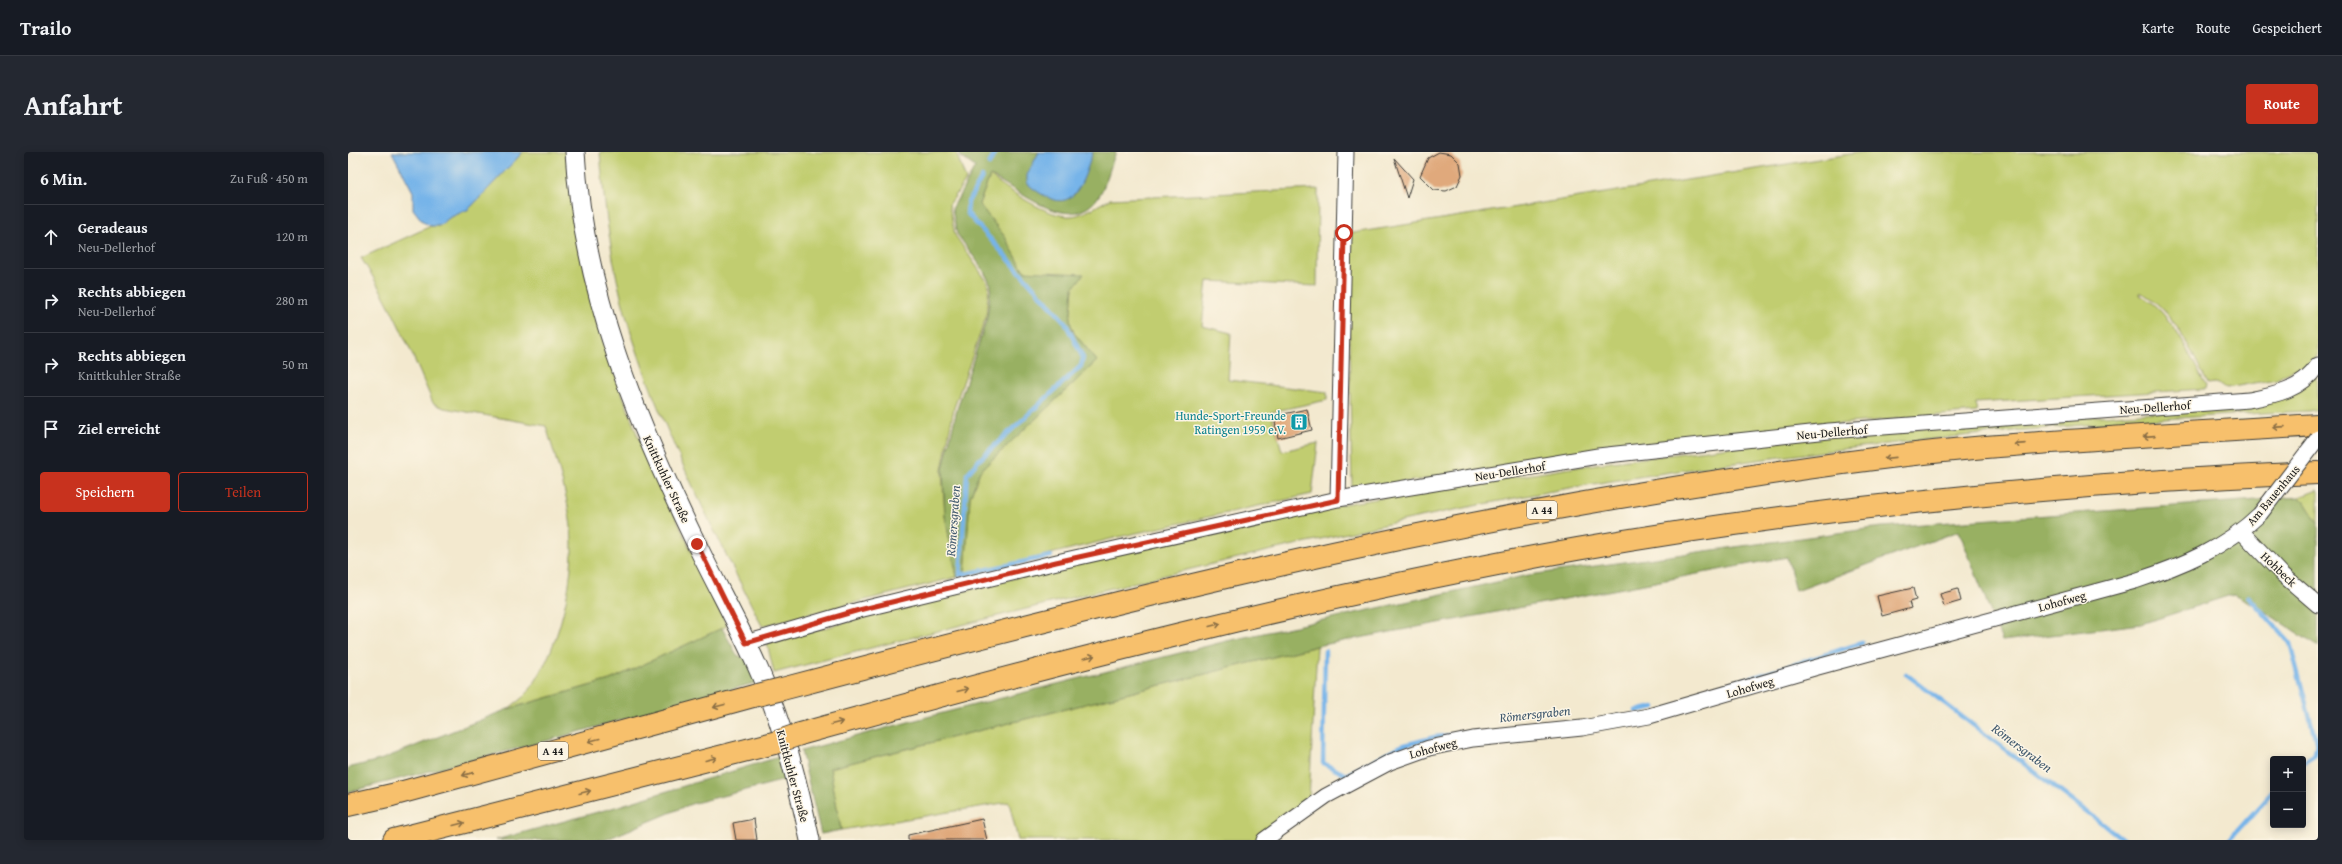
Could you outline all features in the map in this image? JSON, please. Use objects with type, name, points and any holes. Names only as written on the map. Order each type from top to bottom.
[{"type":"highway","name":"A 44","points":[[348,805],[392,795],[757,695],[943,646],[1277,564],[1467,524],[1616,497],[1757,475],[2009,445],[2318,425]]},
{"type":"highway","points":[[394,840],[774,743],[800,734],[1222,624],[1350,594],[1579,549],[1759,521],[1945,498],[2079,486],[2318,473]]},
{"type":"street","name":"Knittkuhler Straße","points":[[575,152],[592,270],[613,348],[640,422],[762,676],[790,755],[810,840]]},
{"type":"street","points":[[1338,500],[1346,152]]},
{"type":"street","name":"Neu-Dellerhof","points":[[746,643],[859,610],[1056,562],[1338,500],[1598,456],[1829,431],[2249,400],[2284,393],[2306,379],[2318,365]]},
{"type":"street","name":"Am Bauenhaus","points":[[2242,532],[2260,514],[2318,438]]},
{"type":"street","name":"Hohbeck","points":[[2242,532],[2282,574],[2318,605]]},
{"type":"street","name":"Lohofweg","points":[[1264,840],[1326,796],[1410,753],[1466,740],[1582,728],[1674,710],[1814,668],[2142,579],[2175,568],[2242,532]]},
{"type":"green space","points":[[523,152],[568,152],[571,205],[597,324],[638,437],[727,626],[610,680],[508,709],[528,692],[547,659],[561,620],[570,580],[572,542],[569,513],[563,483],[546,426],[444,408],[433,403],[391,310],[361,258],[431,226],[439,226],[449,218],[469,209]]},
{"type":"green space","points":[[600,152],[956,152],[966,180],[949,205],[955,235],[989,286],[986,317],[954,408],[942,470],[945,516],[957,577],[762,626],[688,476],[640,359],[627,319],[617,279],[606,215]]},
{"type":"green space","points":[[959,152],[1039,152],[1028,175],[1074,195],[1093,152],[1116,152],[1099,195],[1096,200],[1084,210],[1071,213],[1057,211],[1043,206],[990,176],[979,204],[1005,237],[1024,271],[1084,274],[1073,288],[1070,322],[1074,333],[1097,361],[980,471],[970,497],[965,575],[957,577],[945,516],[943,469],[957,409],[987,318],[991,285],[982,268],[957,234],[952,209],[975,167],[961,157]]},
{"type":"green space","points":[[1863,152],[2318,152],[2318,355],[2301,376],[2294,369],[2277,379],[2227,388],[2215,383],[2208,384],[2188,345],[2172,320],[2163,309],[2140,292],[2140,295],[2162,312],[2171,324],[2193,361],[2206,386],[2205,389],[1975,403],[1977,412],[1826,425],[1352,489],[1347,234]]},
{"type":"green space","points":[[990,176],[1017,195],[1040,208],[1062,215],[1071,216],[1086,212],[1110,199],[1318,189],[1317,286],[1207,281],[1202,326],[1231,333],[1228,380],[1327,392],[1327,400],[1271,412],[1282,451],[1318,443],[1312,494],[1123,536],[965,575],[970,497],[980,471],[1097,361],[1074,333],[1070,322],[1073,288],[1024,271],[1005,237],[979,204]]},
{"type":"green space","points":[[2316,373],[2318,409],[2309,411],[2131,421],[1953,437],[1776,458],[1599,483],[1463,508],[1238,558],[774,673],[767,643],[1057,567],[1338,505],[1596,464],[1810,437],[2211,408]]},
{"type":"green space","points":[[2318,490],[2318,523],[2304,501],[2299,497]]},
{"type":"green space","points":[[2299,497],[2304,501],[2318,523],[2318,647],[2258,607],[2234,594],[2141,624],[2002,641],[1959,531],[1796,591],[1787,557],[1317,646],[830,768],[841,830],[821,834],[801,751],[923,718],[1227,641],[1529,575],[1882,527]]},
{"type":"green space","points":[[722,628],[737,655],[747,659],[758,682],[535,744],[348,792],[348,768],[380,760],[508,709],[610,680]]},
{"type":"green space","points":[[1317,646],[1309,800],[1255,840],[1018,840],[1009,802],[841,830],[830,768]]},
{"type":"green space","points":[[782,756],[789,779],[691,804],[605,840],[496,840],[612,808]]},
{"type":"water","points":[[392,152],[523,152],[469,209],[449,218],[439,226],[431,226],[423,222],[413,209],[413,192]]},
{"type":"water","points":[[1039,152],[1093,152],[1083,180],[1073,196],[1066,200],[1057,201],[1041,194],[1027,183],[1027,175]]},
{"type":"building","points":[[1439,152],[1451,154],[1460,163],[1462,175],[1457,186],[1446,191],[1434,190],[1420,176],[1428,158]]},
{"type":"building","points":[[1394,158],[1413,179],[1407,198]]},
{"type":"building","name":"Hunde-Sport-Freunde Ratingen 1959 e.V.","points":[[1307,409],[1312,430],[1278,438],[1274,416]]},
{"type":"building","points":[[1913,588],[1916,600],[1909,602],[1911,608],[1882,616],[1877,596]]},
{"type":"building","points":[[1958,589],[1961,601],[1944,606],[1940,594]]},
{"type":"building","points":[[754,819],[757,840],[736,840],[733,823]]},
{"type":"building","points":[[982,819],[987,840],[908,840],[908,835]]},
{"type":"waterway","name":"Römersgraben","points":[[989,164],[996,152]]},
{"type":"waterway","name":"Römersgraben","points":[[982,177],[968,202],[967,213],[1065,322],[1083,358],[1081,366],[979,460],[967,474],[960,575],[1051,556]]},
{"type":"waterway","points":[[2248,596],[2290,643],[2317,745],[2314,756],[2306,761]]},
{"type":"waterway","name":"Römersgraben","points":[[1722,687],[1862,643]]},
{"type":"waterway","name":"Römersgraben","points":[[1325,651],[1323,763],[1346,775],[1401,746],[1435,737],[1464,734]]},
{"type":"waterway","name":"Römersgraben","points":[[1906,674],[2124,840]]},
{"type":"waterway","name":"Römersgraben","points":[[1636,711],[1654,707]]},
{"type":"waterway","points":[[2229,840],[2272,792]]},
{"type":"place","name":"Hunde-Sport-Freunde Ratingen 1959 e.V.","points":[[1299,422]]},
{"type":"route","points":[[697,544],[746,643],[859,610],[1056,562],[1338,500],[1344,233]]}]
